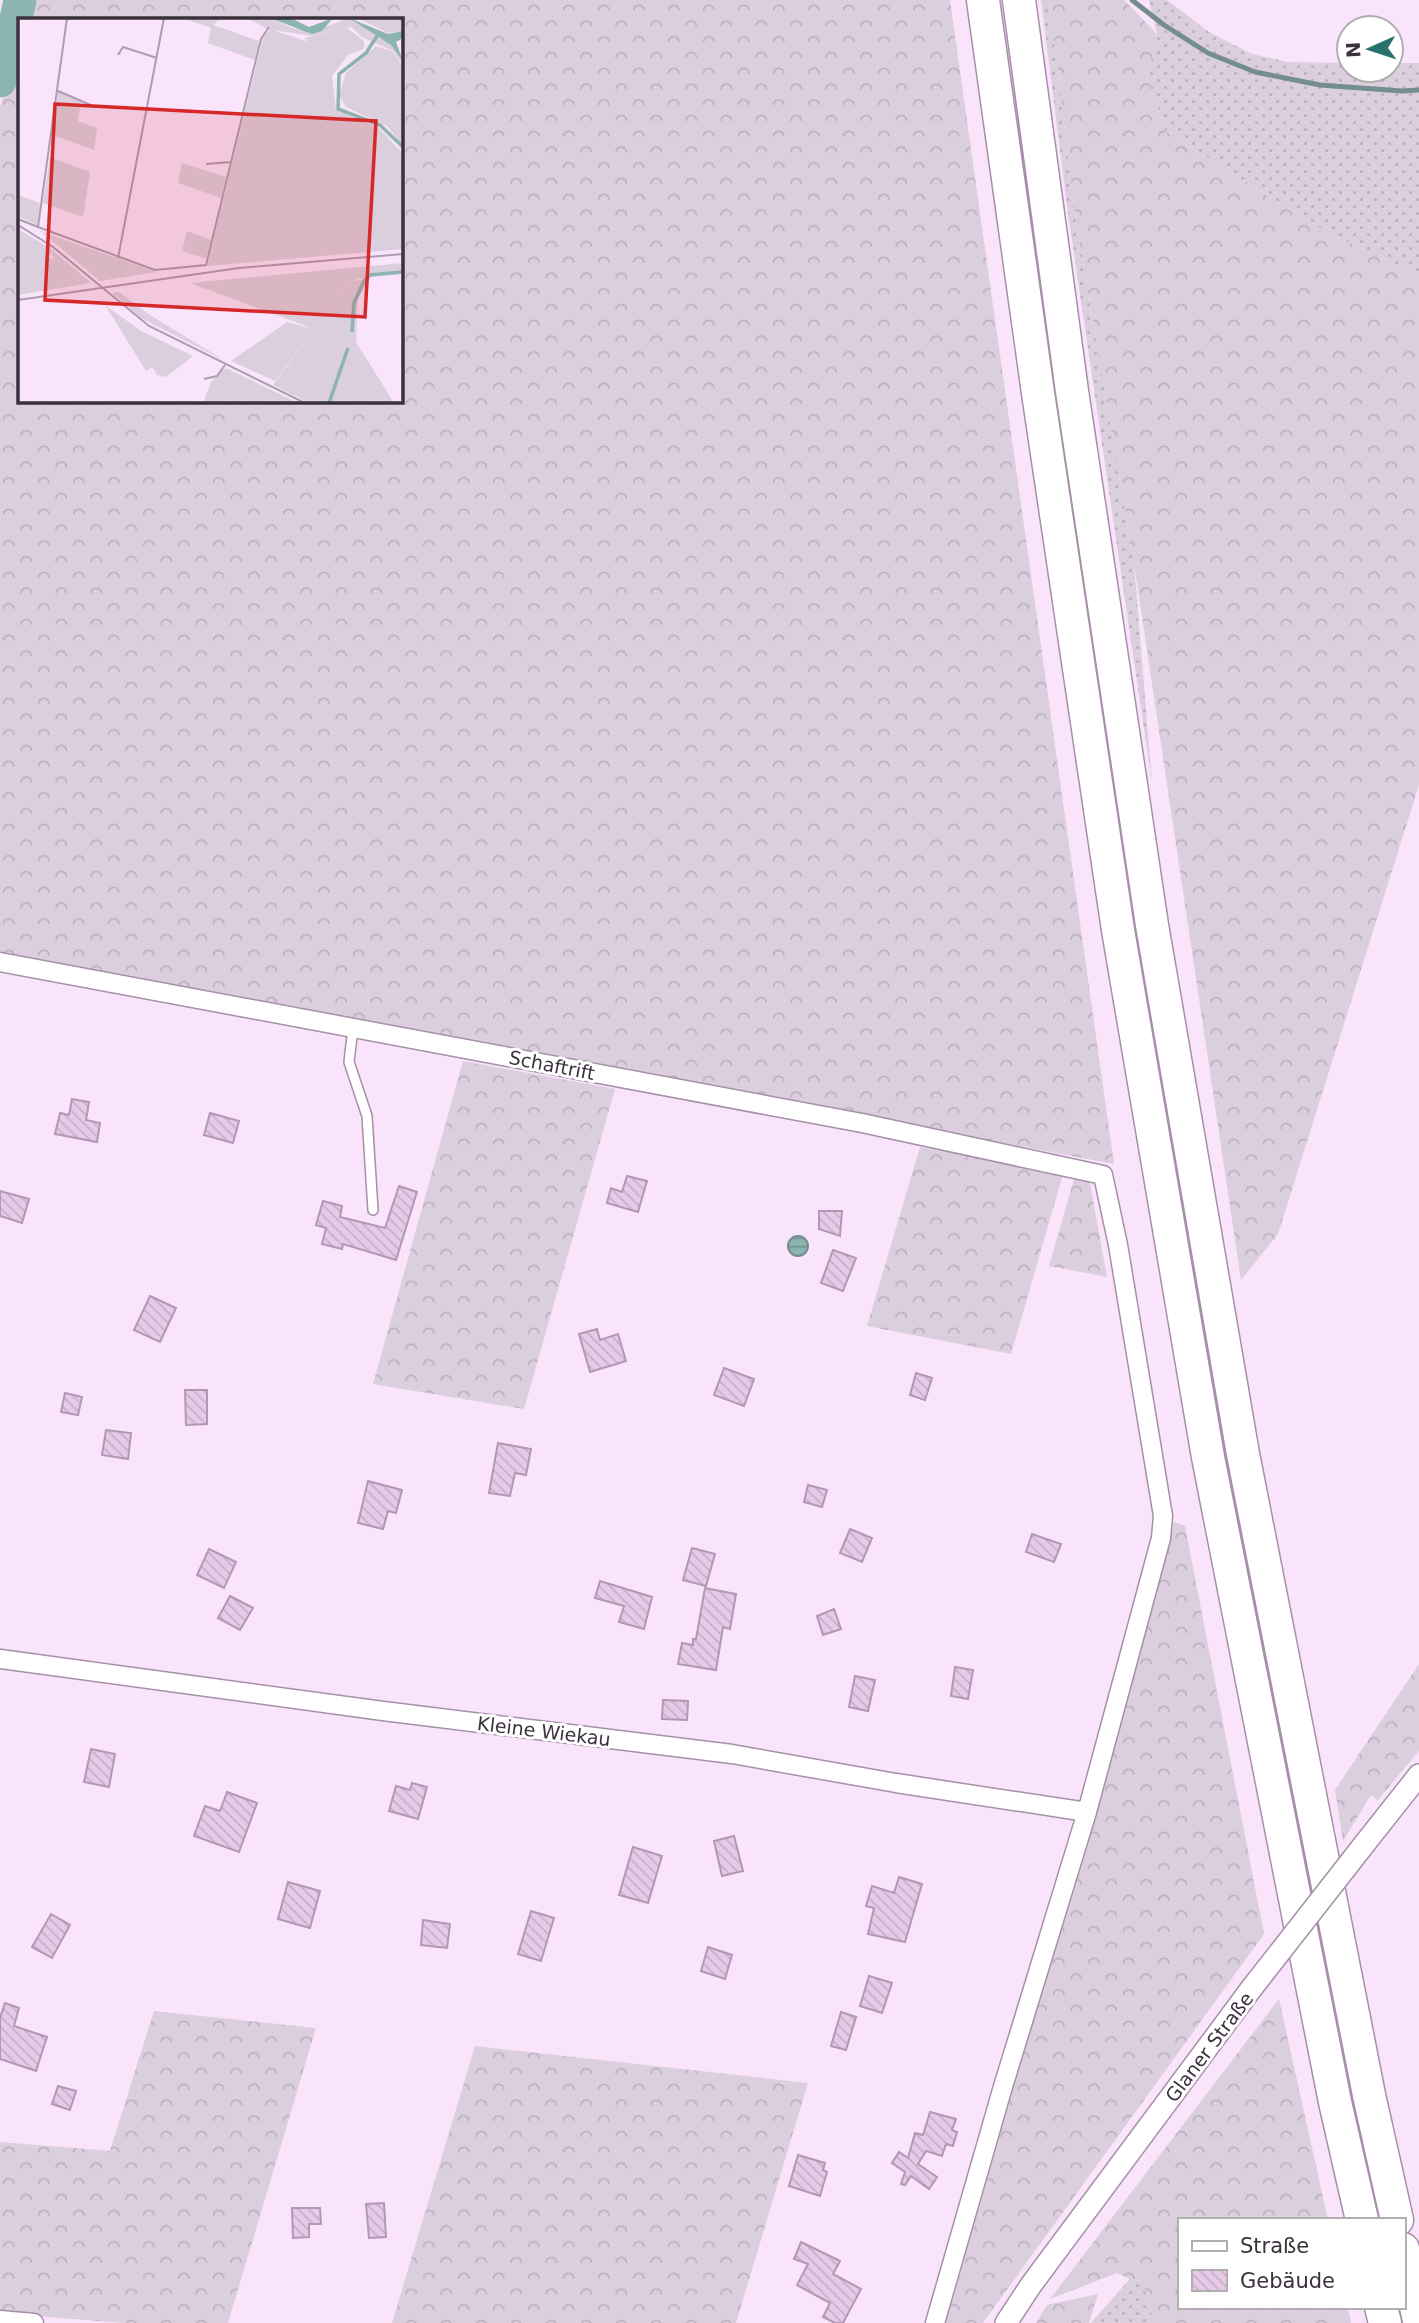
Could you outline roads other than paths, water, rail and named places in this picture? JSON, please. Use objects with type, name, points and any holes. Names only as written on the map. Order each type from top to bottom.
[{"type":"highway","points":[[984,0],[1038,393],[1122,957],[1208,1457],[1335,2102],[1362,2218]]},
{"type":"highway","points":[[1019,0],[1072,391],[1156,952],[1243,1454],[1369,2095],[1397,2218]]},
{"type":"highway","points":[[1405,2258],[1419,2320]]},
{"type":"street","name":"Schaftrift","points":[[0,962],[862,1123],[1102,1175],[1118,1245],[1163,1516],[1158,1551],[1087,1812]]},
{"type":"street","name":"Kleine Wiekau","points":[[0,1659],[396,1713],[732,1754],[896,1783],[1087,1812]]},
{"type":"street","name":"Glaner Straße","points":[[1006,2323],[1031,2285],[1251,1989],[1419,1775]]},
{"type":"street","points":[[935,2323],[1002,2090],[1087,1812]]},
{"type":"street","points":[[0,2320],[34,2323]]},
{"type":"lane","points":[[353,1028],[349,1062],[367,1116],[373,1210]]},
{"type":"waterway","points":[[0,81],[20,0]]},
{"type":"waterway","points":[[1132,0],[1164,25],[1208,53],[1255,72],[1320,85],[1419,90]]}]
